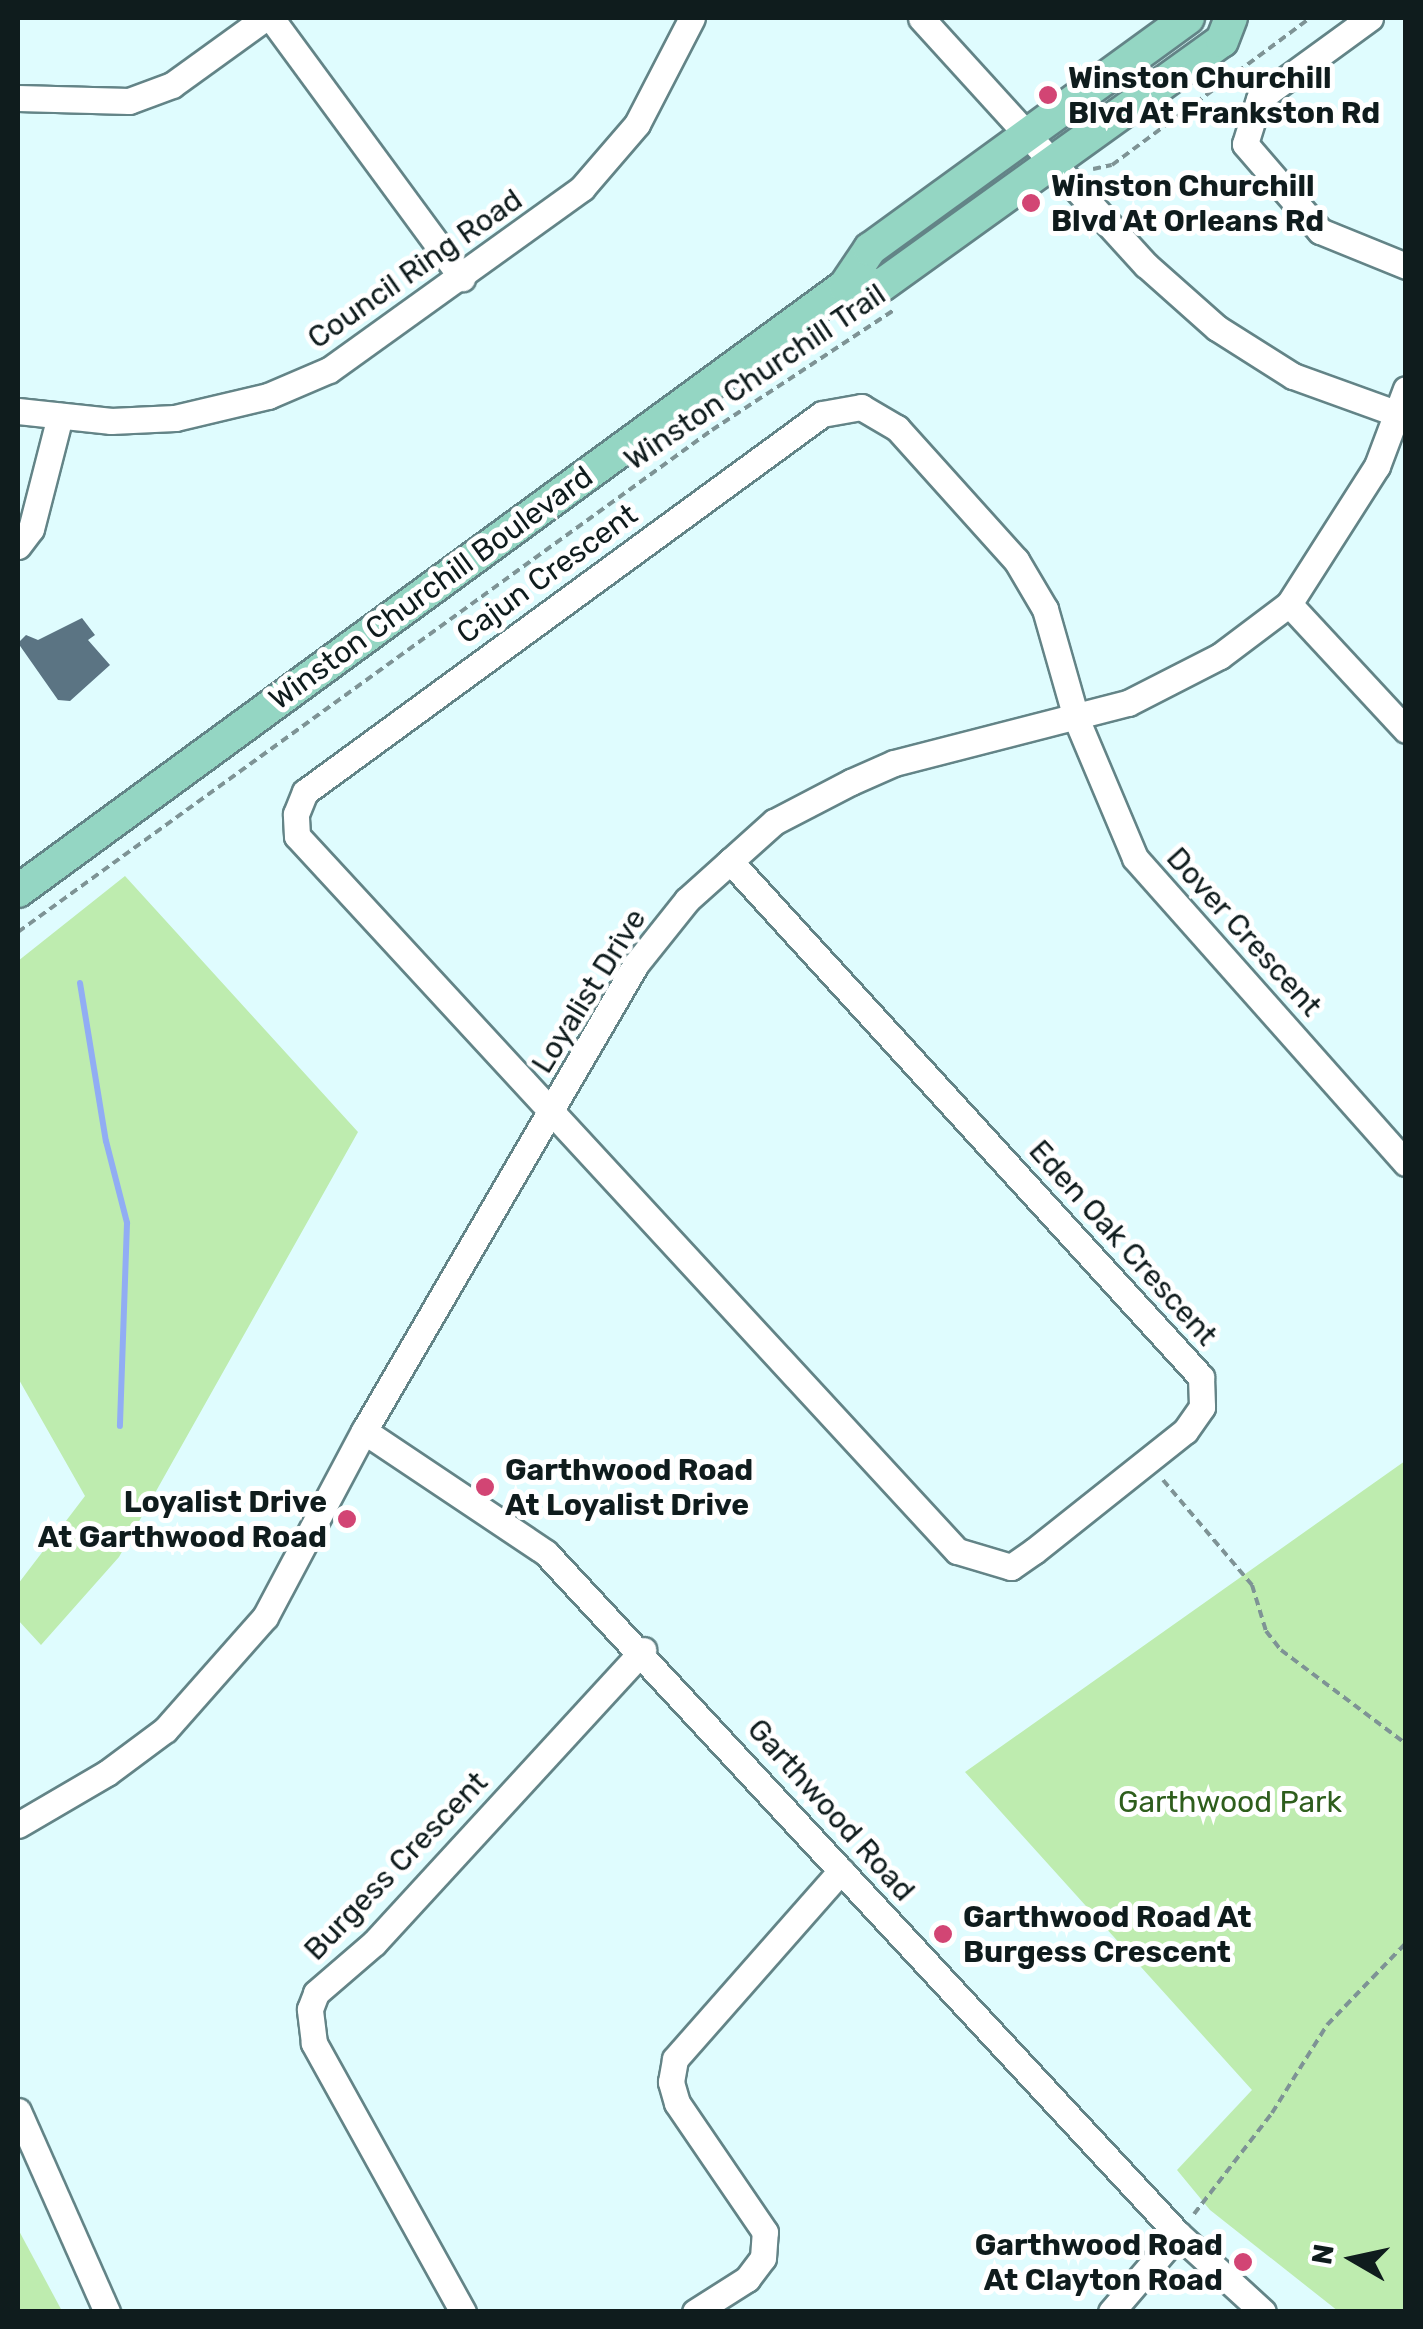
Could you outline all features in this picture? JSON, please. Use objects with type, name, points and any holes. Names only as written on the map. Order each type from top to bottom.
[{"type":"main road","name":"Winston Churchill Boulevard","points":[[18,891],[845,286],[870,249],[1188,18]]},
{"type":"main road","name":"Winston Churchill Boulevard","points":[[845,286],[882,285],[1222,41],[1231,18]]},
{"type":"street","points":[[18,98],[88,105],[130,101],[172,85],[268,18],[462,278]]},
{"type":"street","name":"Council Ring Road","points":[[18,411],[159,419],[268,396],[357,354],[550,215],[611,157],[660,88],[692,18]]},
{"type":"street","points":[[920,18],[1146,265],[1217,328],[1293,376],[1400,416]]},
{"type":"street","points":[[1370,18],[1259,98],[1245,144],[1320,231],[1406,266]]},
{"type":"street","name":"Loyalist Drive","points":[[18,1825],[107,1773],[165,1730],[264,1617],[364,1431],[636,964],[687,900],[774,822],[894,762],[1076,718],[1182,679],[1289,604],[1376,466],[1400,416],[1406,389]]},
{"type":"street","name":"Cajun Crescent","points":[[554,1110],[297,836],[296,814],[306,792],[822,414],[861,407],[897,428],[1016,560],[1045,609],[1076,718]]},
{"type":"street","points":[[18,546],[30,530],[60,416]]},
{"type":"street","points":[[1289,604],[1406,730]]},
{"type":"street","name":"Dover Crescent","points":[[1076,718],[1134,858],[1406,1164]]},
{"type":"street","name":"Eden Oak Crescent","points":[[554,1110],[957,1551],[1011,1567],[1147,1461],[1202,1407],[1201,1377],[730,861]]},
{"type":"street","name":"Garthwood Road","points":[[364,1431],[546,1553],[643,1650],[841,1871],[1178,2234],[1263,2312]]},
{"type":"street","name":"Burgess Crescent","points":[[463,2312],[314,2043],[310,2009],[316,1993],[374,1944],[643,1650]]},
{"type":"street","points":[[695,2312],[746,2278],[764,2258],[765,2232],[677,2103],[671,2082],[675,2059],[841,1871]]},
{"type":"street","points":[[18,2110],[107,2312]]},
{"type":"street","points":[[1111,2312],[1178,2234]]},
{"type":"path","points":[[1096,167],[1112,166],[1310,18]]},
{"type":"path","name":"Winston Churchill Trail","points":[[18,932],[712,430],[908,301]]},
{"type":"path","points":[[1147,1461],[1252,1585],[1266,1631],[1281,1650],[1406,1744]]},
{"type":"path","points":[[1178,2234],[1272,2113],[1327,2025],[1406,1943]]},
{"type":"green space","points":[[125,876],[358,1132],[119,1557],[41,1645],[18,1620],[18,1584],[85,1496],[18,1378],[18,961]]},
{"type":"green space","name":"Garthwood Park","points":[[1405,1461],[1405,2311],[1338,2311],[1210,2210],[1177,2170],[1252,2090],[965,1772]]},
{"type":"green space","points":[[18,2229],[62,2311],[18,2311]]},
{"type":"building","points":[[82,618],[95,635],[88,640],[110,665],[70,701],[58,700],[18,643],[26,635],[38,640]]},
{"type":"waterway","points":[[80,983],[106,1141],[127,1223],[120,1426]]},
{"type":"place","name":"Winston Churchill Blvd At Frankston Rd","points":[[1048,95]]},
{"type":"place","name":"Winston Churchill Blvd At Orleans Rd","points":[[1031,203]]},
{"type":"place","name":"Garthwood Road At Loyalist Drive","points":[[485,1487]]},
{"type":"place","name":"Loyalist Drive At Garthwood Road","points":[[347,1519]]},
{"type":"place","name":"Garthwood Road At Burgess Crescent","points":[[943,1934]]},
{"type":"place","name":"Garthwood Road At Clayton Road","points":[[1243,2262]]}]
